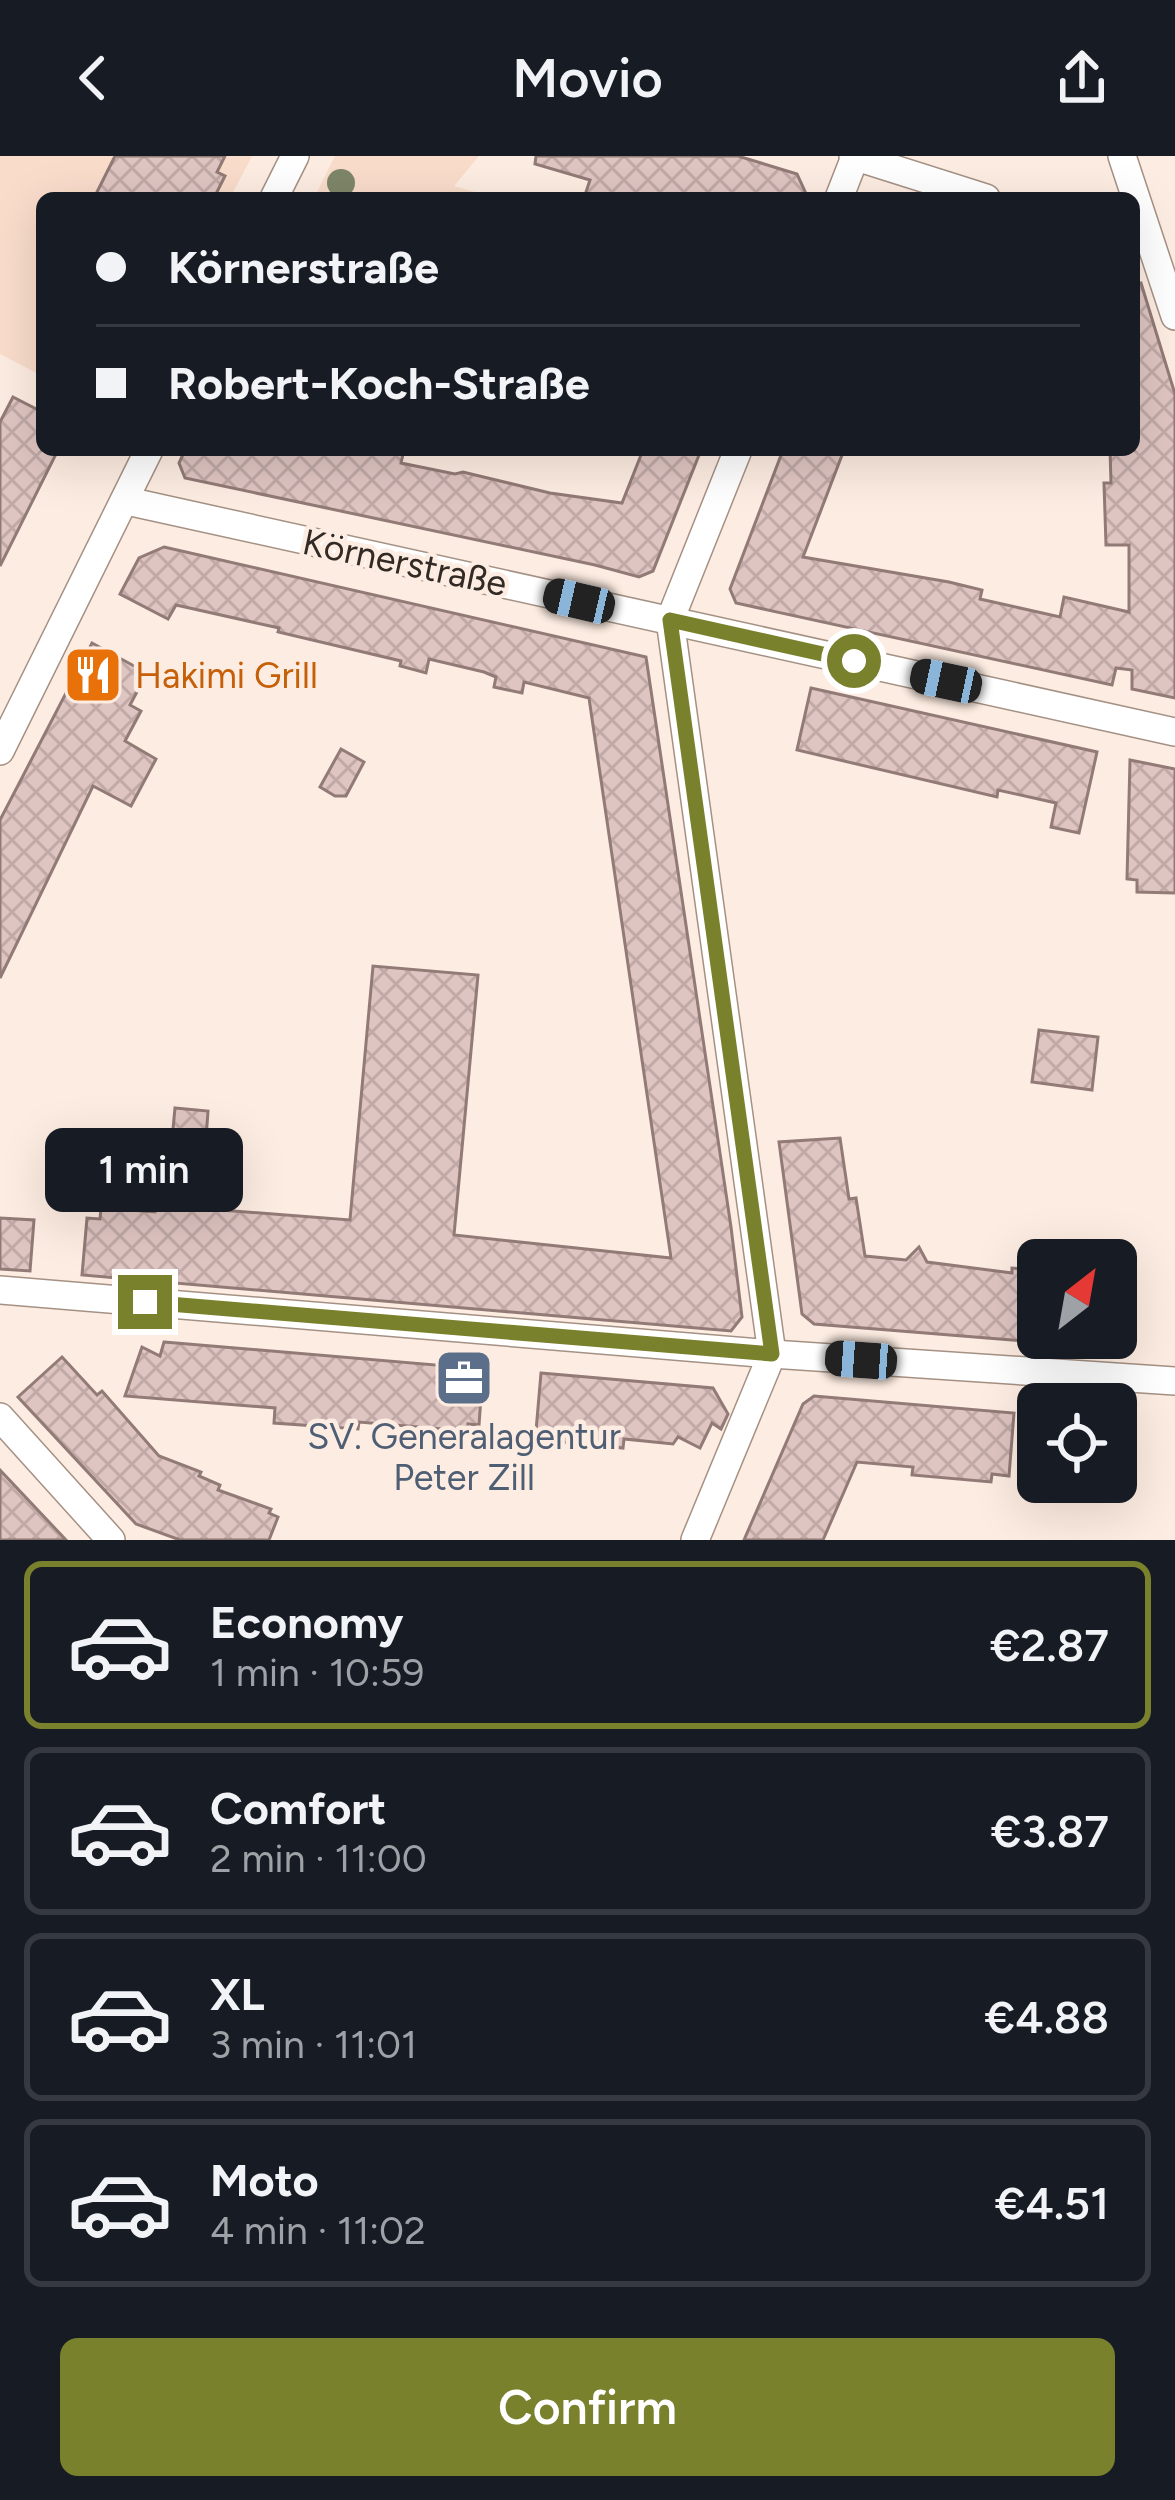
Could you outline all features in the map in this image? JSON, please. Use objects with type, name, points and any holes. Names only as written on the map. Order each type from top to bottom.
[{"type":"street","points":[[277,192],[295,156]]},
{"type":"street","points":[[840,192],[854,156],[967,192]]},
{"type":"street","points":[[1122,156],[1131,192]]},
{"type":"street","points":[[1144,248],[1175,316]]},
{"type":"street","points":[[0,752],[146,456]]},
{"type":"street","points":[[695,1540],[772,1354],[670,620],[736,456]]},
{"type":"street","name":"Körnerstraße","points":[[127,501],[1175,732]]},
{"type":"street","points":[[0,1290],[1175,1382]]},
{"type":"street","points":[[0,1418],[111,1540]]},
{"type":"shaded area","points":[[0,156],[252,156],[233,192],[36,192],[36,373],[0,354]]},
{"type":"shaded area","points":[[335,156],[479,156],[454,186],[474,192],[317,192]]},
{"type":"building","points":[[115,156],[225,156],[217,172],[225,176],[217,192],[97,192]]},
{"type":"building","points":[[536,156],[738,156],[797,174],[805,192],[586,192],[590,180],[535,164]]},
{"type":"building","points":[[1140,283],[1175,394],[1175,698],[1132,689],[1132,670],[1116,668],[1112,685],[736,603],[730,589],[781,456],[842,456],[803,557],[949,582],[982,590],[980,599],[1060,617],[1064,597],[1129,612],[1129,545],[1106,545],[1104,483],[1111,483],[1110,456],[1140,456]]},
{"type":"building","points":[[13,397],[36,409],[36,456],[55,456],[0,566],[0,422]]},
{"type":"building","points":[[182,456],[403,456],[401,463],[622,503],[641,456],[699,456],[653,571],[639,577],[185,478],[179,463]]},
{"type":"building","points":[[164,547],[646,657],[731,1227],[742,1317],[731,1331],[82,1275],[87,1218],[100,1219],[101,1208],[155,1212],[156,1205],[350,1220],[373,966],[478,975],[454,1235],[671,1258],[589,698],[524,682],[522,693],[494,687],[496,677],[429,659],[426,673],[400,666],[401,661],[176,605],[168,619],[120,594],[139,558]]},
{"type":"building","points":[[92,643],[147,673],[130,705],[141,711],[125,741],[156,759],[131,806],[93,786],[0,978],[0,820]]},
{"type":"building","points":[[811,688],[1097,752],[1079,833],[1051,827],[1056,803],[998,790],[997,797],[797,750]]},
{"type":"building","points":[[341,749],[364,762],[346,796],[335,796],[320,787]]},
{"type":"building","points":[[1130,760],[1175,769],[1175,893],[1137,892],[1137,880],[1127,879]]},
{"type":"building","points":[[1039,1030],[1098,1037],[1092,1090],[1032,1082]]},
{"type":"building","points":[[175,1108],[208,1111],[205,1153],[171,1150]]},
{"type":"building","points":[[840,1138],[849,1199],[856,1198],[865,1256],[906,1260],[919,1247],[927,1262],[1012,1273],[1012,1268],[1017,1268],[1017,1340],[814,1324],[802,1314],[779,1142]]},
{"type":"building","points":[[0,1218],[34,1220],[30,1271],[0,1269]]},
{"type":"building","points":[[164,1342],[483,1369],[479,1425],[468,1424],[468,1431],[359,1422],[358,1429],[274,1423],[275,1408],[125,1396],[142,1347],[160,1356]]},
{"type":"building","points":[[62,1357],[97,1395],[102,1391],[159,1456],[201,1472],[199,1476],[220,1485],[218,1490],[271,1509],[269,1513],[278,1517],[269,1540],[180,1540],[136,1524],[18,1397]]},
{"type":"building","points":[[541,1373],[713,1388],[728,1414],[721,1429],[712,1423],[700,1448],[678,1437],[673,1444],[624,1439],[623,1448],[550,1441],[551,1433],[536,1431]]},
{"type":"building","points":[[814,1396],[1014,1413],[1009,1476],[992,1474],[991,1482],[912,1475],[913,1467],[857,1462],[823,1540],[744,1540],[803,1404]]},
{"type":"building","points":[[0,1470],[66,1540],[0,1540]]},
{"type":"place","name":"Hakimi Grill","points":[[93,675]]},
{"type":"place","name":"SV. Generalagentur Peter Zill","points":[[464,1378]]},
{"type":"route","points":[[145,1302],[772,1354],[670,620],[854,661]]}]
